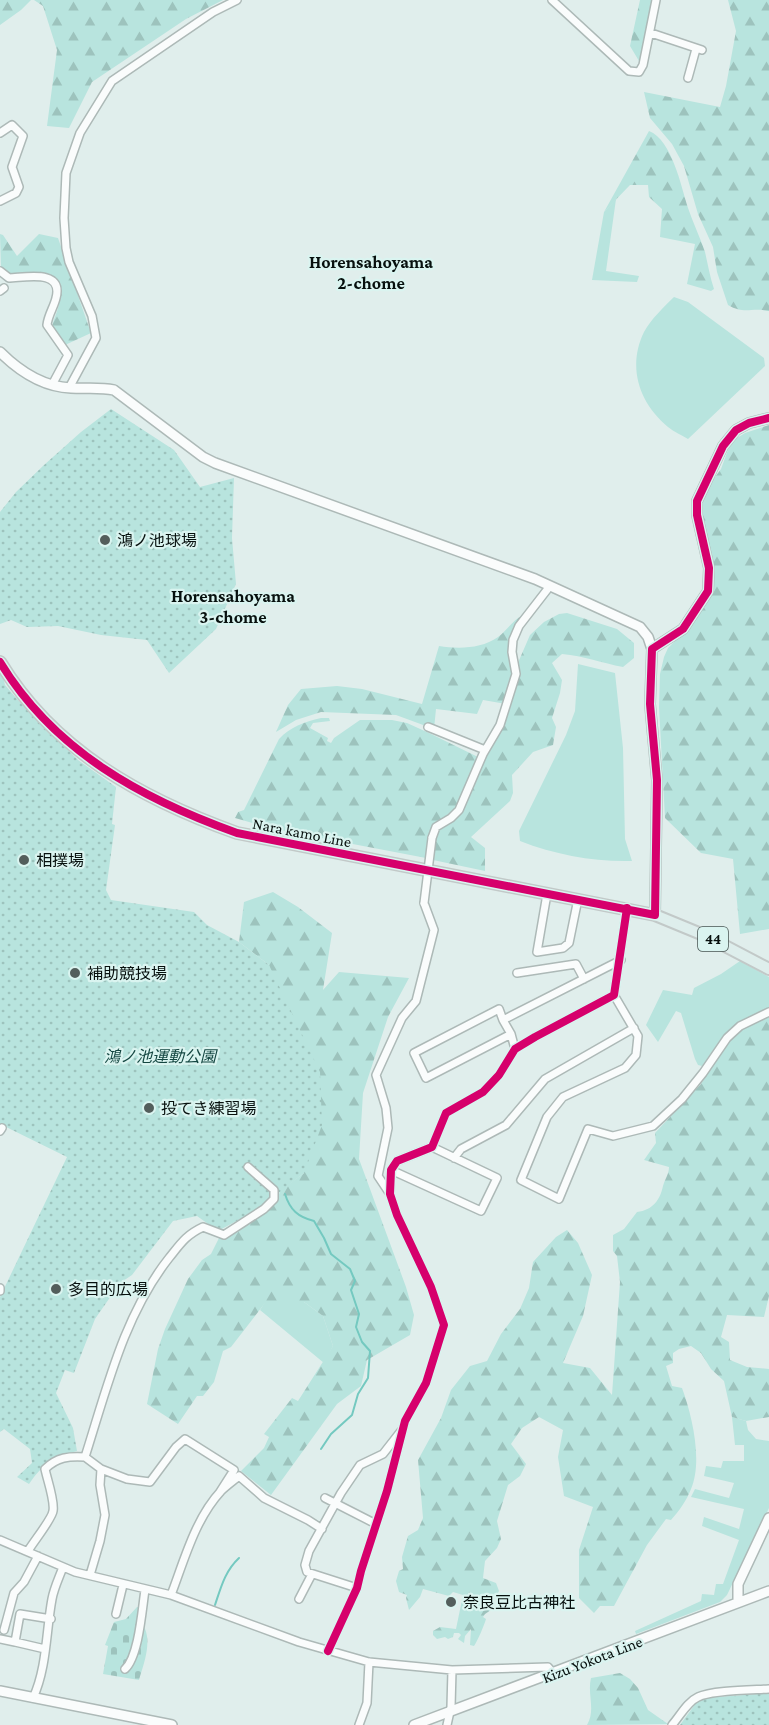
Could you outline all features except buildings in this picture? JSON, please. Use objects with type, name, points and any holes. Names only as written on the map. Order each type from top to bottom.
[{"type":"main road","points":[[0,352],[22,372],[52,385],[114,390],[203,457],[215,463],[550,586],[640,627],[648,637],[652,649],[650,704],[657,780],[654,915]]},
{"type":"main road","points":[[652,649],[683,629],[708,591],[709,567],[697,515],[697,501],[723,446],[736,430],[749,423],[769,418]]},
{"type":"main road","name":"Nara kamo Line","points":[[0,662],[11,680],[71,744],[124,783],[177,810],[237,833],[654,915],[717,941],[769,969]]},
{"type":"main road","points":[[738,1602],[738,1584],[769,1518]]},
{"type":"main road","name":"Kizu Yokota Line","points":[[414,1725],[769,1591]]},
{"type":"main road","points":[[0,1691],[172,1725]]},
{"type":"street","points":[[69,388],[96,338],[92,316],[69,262],[66,248],[64,218],[66,173],[80,133],[112,81],[213,12],[237,0]]},
{"type":"street","points":[[552,0],[629,71],[639,72],[651,33],[656,0]]},
{"type":"street","points":[[651,33],[699,50],[688,78]]},
{"type":"street","points":[[0,133],[12,125],[23,136],[12,167],[19,187],[16,193],[0,201]]},
{"type":"street","points":[[0,271],[9,278],[34,275],[44,277],[57,289],[47,325],[68,355],[52,385]]},
{"type":"street","points":[[328,1652],[357,1588],[405,1421],[426,1383],[444,1326],[431,1287],[397,1215],[390,1194],[378,1176],[388,1128],[386,1108],[376,1075],[402,1018],[416,1001],[434,930],[424,903],[432,838],[436,827],[452,818],[459,810],[485,750],[500,725],[516,674],[512,652],[513,640],[519,626],[550,586]]},
{"type":"street","points":[[428,727],[485,750]]},
{"type":"street","points":[[547,894],[537,952],[563,948],[569,944],[578,899]]},
{"type":"street","points":[[627,908],[614,995],[638,1036],[636,1055],[625,1068],[563,1097],[547,1117],[521,1180],[560,1199],[588,1128],[613,1136],[653,1126],[682,1099],[704,1073],[727,1038],[740,1026],[769,1012]]},
{"type":"street","points":[[503,1020],[621,960]]},
{"type":"street","points":[[517,972],[576,964],[584,979]]},
{"type":"street","points":[[390,1194],[391,1170],[397,1161],[432,1147],[446,1113],[483,1092],[499,1075],[515,1049],[614,995]]},
{"type":"street","points":[[511,1034],[426,1077],[414,1053],[499,1009],[511,1034],[515,1049]]},
{"type":"street","points":[[454,1158],[461,1149],[506,1125],[545,1079],[634,1028]]},
{"type":"street","points":[[391,1170],[481,1211],[497,1178],[432,1147]]},
{"type":"street","points":[[85,1457],[126,1333],[153,1278],[188,1234],[203,1227],[224,1235],[264,1209],[274,1199],[274,1190],[248,1167]]},
{"type":"street","points":[[357,1588],[307,1572],[305,1565],[309,1551],[360,1465],[383,1454],[403,1430]]},
{"type":"street","points":[[28,1551],[54,1511],[45,1469],[56,1460],[69,1456],[85,1457],[101,1468],[127,1479],[150,1482],[185,1438],[234,1470],[204,1515],[191,1541],[171,1596]]},
{"type":"street","points":[[90,1575],[105,1515],[100,1485],[101,1468]]},
{"type":"street","points":[[220,1492],[239,1476],[264,1498],[321,1529]]},
{"type":"street","points":[[326,1498],[376,1524]]},
{"type":"street","points":[[0,1540],[63,1567],[123,1585],[171,1596],[328,1652],[369,1662],[452,1670],[548,1667],[554,1674]]},
{"type":"street","points":[[4,1630],[14,1593],[24,1582],[38,1556]]},
{"type":"street","points":[[33,1698],[38,1688],[55,1587],[63,1567]]},
{"type":"street","points":[[299,1599],[312,1574]]},
{"type":"street","points":[[116,1614],[123,1585]]},
{"type":"street","points":[[125,1669],[130,1664],[133,1653],[145,1590]]},
{"type":"street","points":[[15,1642],[20,1614],[51,1619]]},
{"type":"street","points":[[0,1639],[45,1649]]},
{"type":"street","points":[[360,1725],[367,1703],[369,1662]]},
{"type":"street","points":[[447,1725],[451,1711],[452,1670]]},
{"type":"street","points":[[672,1725],[689,1704],[698,1697],[707,1694],[769,1689]]},
{"type":"green space","points":[[0,0],[31,0],[0,25]]},
{"type":"green space","points":[[34,0],[223,0],[186,19],[92,82],[69,128],[47,126],[57,50],[43,6]]},
{"type":"green space","points":[[640,0],[653,0],[639,61],[630,46]]},
{"type":"green space","points":[[728,0],[769,0],[769,311],[739,310],[728,305],[717,272],[713,247],[698,214],[684,166],[672,144],[650,118],[644,92],[720,107],[736,31]]},
{"type":"green space","points":[[649,131],[664,144],[679,176],[688,208],[705,252],[714,289],[711,291],[687,284],[695,244],[660,237],[662,209],[649,197],[648,185],[630,185],[604,212]]},
{"type":"green space","points":[[616,199],[606,271],[639,276],[637,282],[592,280],[604,212]]},
{"type":"green space","points":[[0,234],[17,256],[39,234],[58,238],[91,333],[65,345],[52,327],[60,299],[56,283],[43,275],[9,274],[1,268]]},
{"type":"green space","points":[[674,297],[688,302],[764,358],[765,366],[688,439],[668,427],[650,407],[643,396],[636,371],[636,358],[644,332]]},
{"type":"green space","points":[[111,409],[174,450],[200,487],[234,478],[232,538],[236,584],[216,629],[169,673],[147,640],[101,635],[58,626],[27,627],[11,620],[0,624],[0,512],[16,492],[44,465]]},
{"type":"green space","points":[[769,425],[769,929],[740,934],[733,859],[701,853],[665,818],[659,707],[660,674],[668,648],[691,625],[707,599],[700,497],[721,469],[729,447],[737,438]]},
{"type":"green space","points":[[567,613],[617,629],[634,643],[634,658],[623,667],[562,654],[552,663],[562,680],[552,718],[556,727],[553,745],[533,752],[512,775],[513,793],[510,801],[471,837],[485,848],[485,871],[433,860],[438,829],[450,823],[460,813],[480,764],[500,730],[519,678],[517,665],[530,635],[544,622],[559,614]]},
{"type":"green space","points":[[523,615],[510,638],[509,650],[513,677],[506,704],[483,700],[477,714],[436,709],[434,729],[396,715],[321,712],[296,720],[276,732],[288,705],[301,689],[337,686],[362,689],[422,704],[439,646],[462,648],[484,644],[498,637]]},
{"type":"green space","name":"鴻ノ池運動公園","points":[[0,661],[5,685],[17,699],[78,760],[116,787],[112,824],[115,825],[106,890],[111,900],[194,912],[207,925],[239,942],[269,965],[320,1072],[322,1125],[304,1173],[257,1210],[218,1231],[197,1216],[173,1221],[132,1275],[120,1283],[95,1319],[74,1373],[65,1370],[56,1393],[73,1428],[77,1451],[49,1462],[29,1484],[17,1477],[32,1463],[30,1449],[4,1429],[0,1432],[0,1297],[67,1157],[0,1124]]},
{"type":"green space","points":[[578,664],[615,673],[623,748],[625,839],[632,861],[575,857],[520,841],[519,831],[566,735],[575,711]]},
{"type":"green space","points":[[321,718],[329,718],[330,721],[313,723],[310,728],[328,738],[327,741],[331,743],[334,738],[360,720],[392,720],[407,723],[478,757],[457,805],[450,814],[432,826],[426,858],[274,829],[235,818],[238,812],[244,810],[279,739],[298,726]]},
{"type":"green space","points":[[273,892],[298,907],[332,933],[323,990],[339,972],[409,978],[388,1017],[363,1093],[359,1159],[414,1315],[410,1335],[367,1360],[361,1386],[337,1404],[271,1495],[241,1471],[264,1448],[269,1437],[264,1434],[292,1398],[298,1401],[333,1346],[323,1316],[304,1302],[265,1303],[231,1347],[223,1351],[214,1382],[203,1396],[197,1396],[178,1424],[147,1404],[158,1349],[188,1279],[202,1260],[211,1254],[219,1238],[226,1237],[263,1215],[277,1201],[280,1191],[304,1173],[269,965],[239,942],[244,902]]},
{"type":"green space","points":[[740,961],[769,977],[769,1008],[748,1018],[731,1031],[702,1066],[698,1065],[695,1059],[681,1013],[676,1011],[658,1042],[646,1025],[663,990],[692,995],[694,988]]},
{"type":"green space","points":[[769,1015],[769,1296],[764,1317],[727,1315],[721,1337],[729,1342],[730,1360],[747,1367],[769,1369],[769,1417],[746,1421],[732,1417],[724,1381],[711,1369],[701,1353],[691,1346],[673,1353],[673,1363],[666,1366],[672,1386],[682,1388],[695,1438],[696,1465],[691,1489],[680,1509],[671,1520],[666,1519],[647,1545],[614,1606],[600,1606],[594,1613],[579,1598],[579,1550],[593,1507],[564,1496],[558,1457],[563,1430],[539,1417],[522,1428],[511,1444],[526,1464],[520,1476],[508,1485],[497,1521],[501,1539],[497,1548],[485,1561],[483,1578],[496,1583],[499,1591],[491,1604],[495,1606],[483,1617],[486,1619],[474,1646],[470,1645],[471,1629],[465,1636],[464,1643],[458,1639],[461,1635],[459,1633],[454,1633],[453,1637],[448,1639],[445,1637],[437,1639],[433,1631],[440,1627],[456,1629],[463,1595],[453,1592],[449,1596],[423,1589],[420,1597],[409,1610],[407,1595],[399,1592],[396,1581],[399,1571],[403,1569],[402,1557],[408,1536],[418,1530],[423,1518],[418,1460],[441,1418],[451,1390],[470,1366],[487,1361],[501,1334],[520,1309],[529,1288],[533,1262],[556,1237],[567,1230],[578,1243],[592,1275],[583,1316],[563,1363],[590,1368],[612,1395],[620,1282],[617,1256],[613,1251],[613,1235],[624,1229],[637,1212],[655,1204],[660,1196],[669,1167],[644,1160],[656,1143],[655,1133],[701,1084],[729,1039],[744,1027]]},
{"type":"green space","points":[[265,1302],[304,1302],[323,1316],[333,1346],[324,1363],[260,1310]]},
{"type":"green space","points":[[732,1417],[746,1421],[748,1430],[756,1439],[769,1441],[769,1508],[727,1595],[720,1602],[636,1634],[635,1631],[701,1601],[702,1594],[714,1595],[716,1584],[723,1584],[739,1540],[702,1526],[704,1517],[739,1529],[744,1509],[691,1497],[695,1489],[729,1498],[734,1483],[704,1476],[706,1466],[721,1468],[723,1461],[744,1461],[744,1445],[735,1445]]},
{"type":"green space","points":[[137,1607],[144,1607],[141,1622],[147,1635],[145,1658],[139,1680],[103,1674],[108,1646],[105,1645],[114,1622],[126,1619]]},
{"type":"green space","points":[[620,1673],[638,1688],[648,1710],[668,1724],[587,1725],[591,1714],[591,1678]]},
{"type":"green space","points":[[769,1693],[769,1725],[680,1725],[696,1703],[705,1698]]},
{"type":"waterway","points":[[285,1194],[295,1212],[314,1221],[331,1254],[350,1269],[355,1281],[351,1290],[359,1314],[356,1327],[362,1342],[370,1351],[368,1378],[358,1394],[352,1415],[331,1434],[321,1449]]},
{"type":"waterway","points":[[215,1605],[227,1574],[239,1558]]},
{"type":"cycle path","points":[[0,662],[22,694],[46,721],[74,746],[103,768],[135,787],[202,820],[237,833],[655,915],[657,780],[650,704],[652,649],[683,629],[708,591],[709,568],[697,515],[697,501],[723,446],[736,430],[749,423],[769,418]]},
{"type":"cycle path","points":[[328,1651],[357,1588],[387,1491],[405,1421],[426,1383],[444,1325],[431,1287],[397,1215],[390,1194],[391,1170],[397,1161],[432,1147],[446,1113],[483,1092],[499,1075],[515,1049],[614,995],[627,908]]},
{"type":"place","name":"鴻ノ池球場","points":[[105,540]]},
{"type":"place","name":"相撲場","points":[[24,860]]},
{"type":"place","name":"補助競技場","points":[[75,973]]},
{"type":"place","name":"投てき練習場","points":[[149,1108]]},
{"type":"place","name":"多目的広場","points":[[56,1289]]},
{"type":"place","name":"奈良豆比古神社","points":[[451,1602]]},
{"type":"district","name":"Horensahoyama 2-chome","points":[[371,272]]},
{"type":"district","name":"Horensahoyama 3-chome","points":[[233,606]]}]
